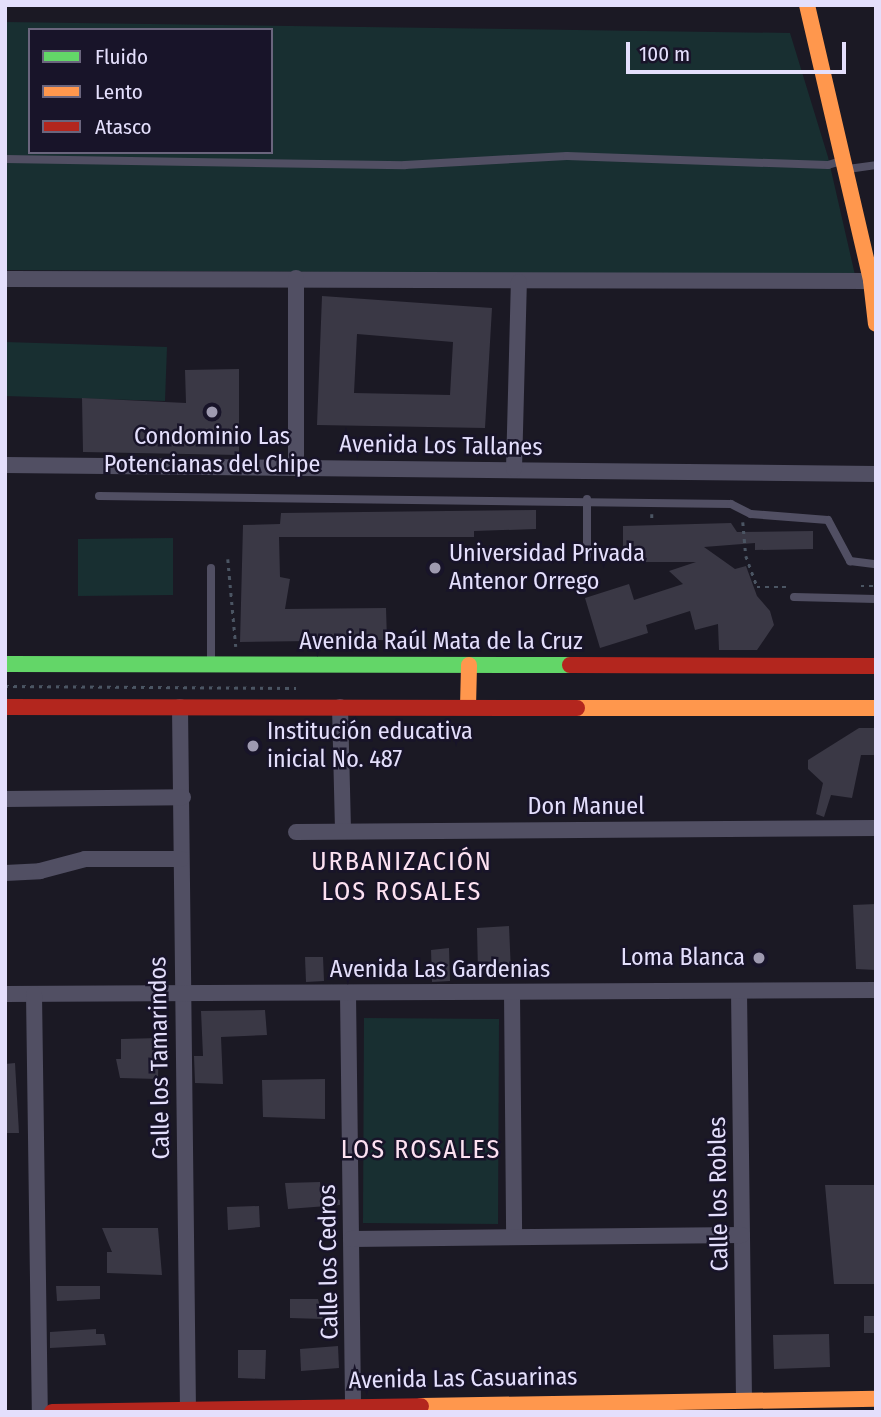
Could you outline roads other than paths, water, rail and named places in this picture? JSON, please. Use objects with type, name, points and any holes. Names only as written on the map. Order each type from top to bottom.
[{"type":"main road","points":[[807,5],[871,281],[876,324]]},
{"type":"main road","name":"Avenida Raúl Mata de la Cruz","points":[[5,664],[876,666]]},
{"type":"main road","points":[[468,708],[469,665]]},
{"type":"main road","points":[[5,707],[876,708]]},
{"type":"main road","name":"Avenida Las Casuarinas","points":[[52,1412],[744,1398],[876,1399]]},
{"type":"street","points":[[296,278],[296,467]]},
{"type":"street","points":[[5,279],[871,281]]},
{"type":"street","points":[[514,469],[519,282]]},
{"type":"street","name":"Avenida Los Tallanes","points":[[5,465],[876,474]]},
{"type":"street","name":"Calle los Tamarindos","points":[[180,707],[183,797],[181,992],[188,1408]]},
{"type":"street","points":[[340,707],[343,831]]},
{"type":"street","points":[[5,799],[183,797]]},
{"type":"street","name":"Don Manuel","points":[[296,832],[876,828]]},
{"type":"street","points":[[5,873],[40,872],[85,859],[181,859]]},
{"type":"street","name":"Avenida Las Gardenias","points":[[5,994],[876,990]]},
{"type":"street","name":"Calle los Robles","points":[[739,991],[744,1398]]},
{"type":"street","points":[[512,992],[514,1236]]},
{"type":"street","name":"Calle los Cedros","points":[[348,993],[354,1405]]},
{"type":"street","points":[[34,994],[40,1412]]},
{"type":"street","points":[[351,1240],[514,1236],[742,1236]]},
{"type":"lane","points":[[5,159],[405,165],[567,156],[876,165]]},
{"type":"lane","points":[[99,496],[587,499],[731,504],[751,514],[821,517],[832,526],[850,561],[876,564]]},
{"type":"lane","points":[[587,499],[587,556]]},
{"type":"lane","points":[[211,568],[211,664]]},
{"type":"lane","points":[[794,597],[876,599]]},
{"type":"place","name":"Condominio Las Potencianas del Chipe","points":[[212,412]]},
{"type":"place","name":"Universidad Privada Antenor Orrego","points":[[435,568]]},
{"type":"place","name":"Institución educativa inicial No. 487","points":[[253,746]]},
{"type":"place","name":"Loma Blanca","points":[[759,958]]},
{"type":"district","name":"URBANIZACIÓN LOS ROSALES","points":[[402,877]]},
{"type":"district","name":"LOS ROSALES","points":[[421,1150]]}]
